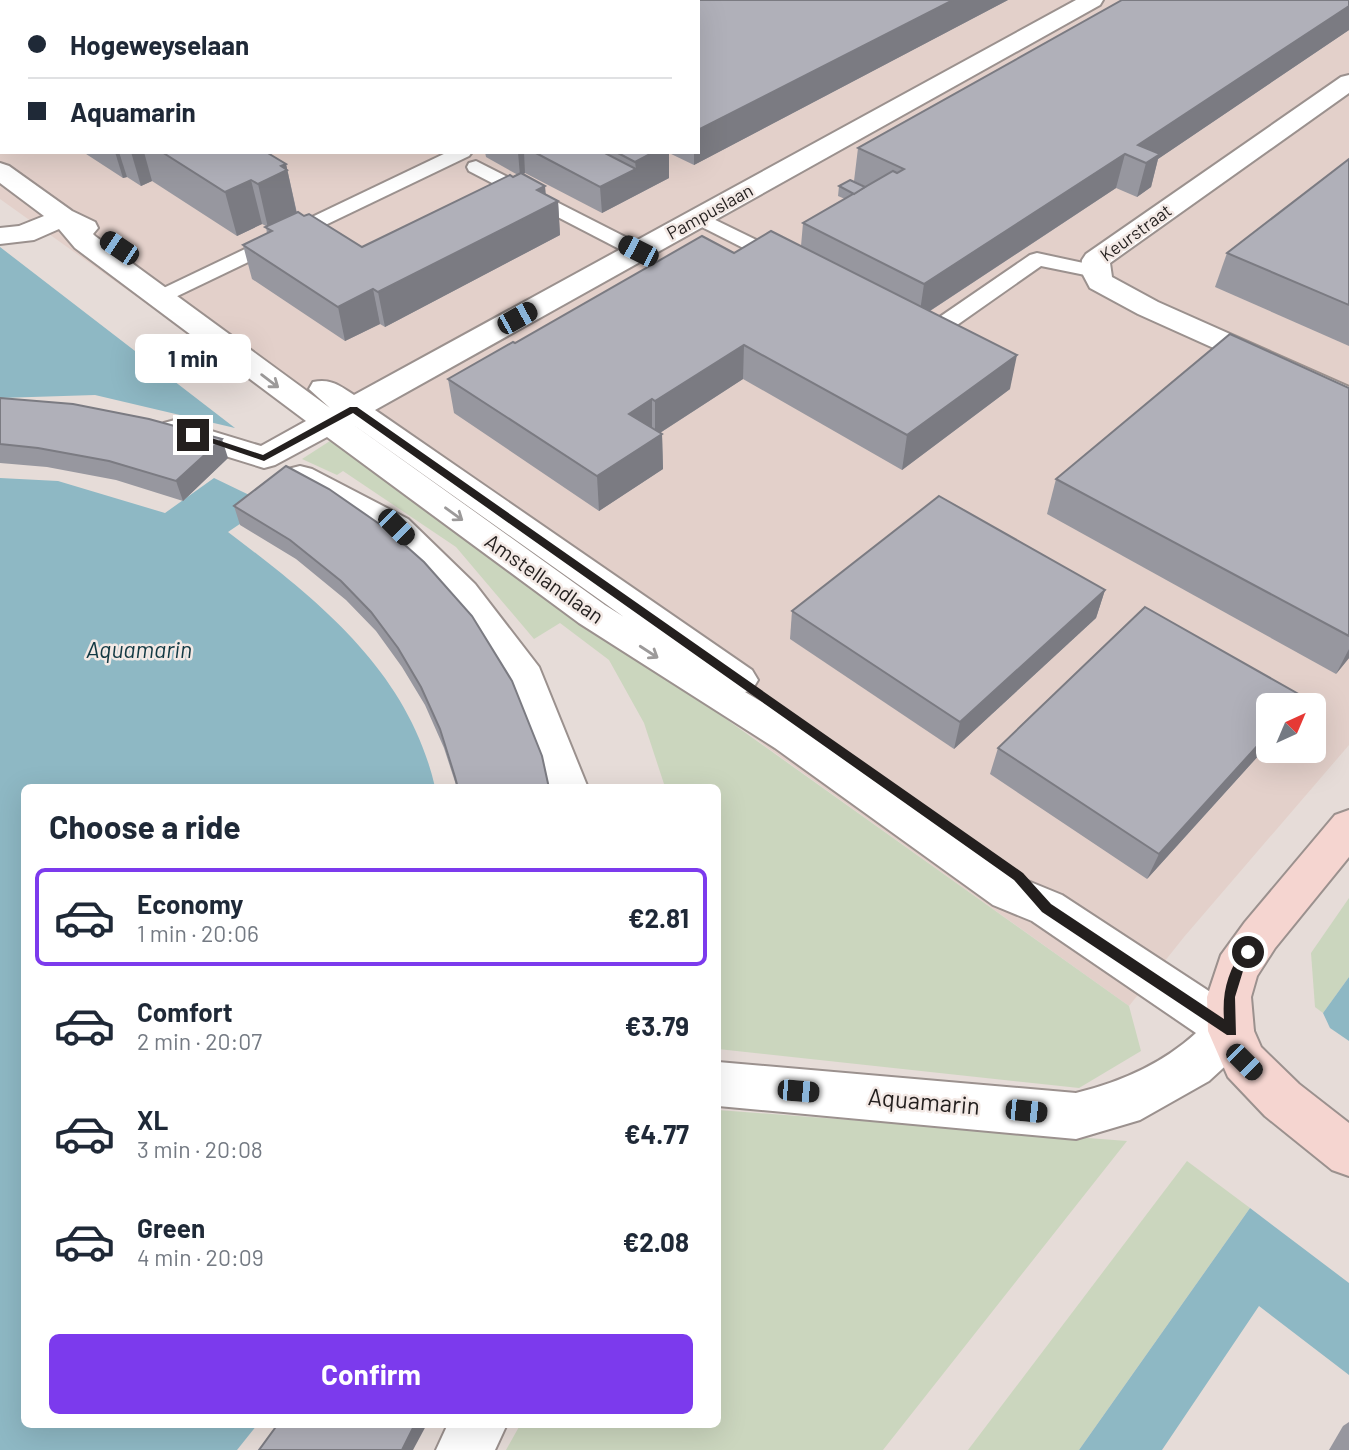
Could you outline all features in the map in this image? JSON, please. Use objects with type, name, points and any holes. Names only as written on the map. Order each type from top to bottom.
[{"type":"main road","points":[[1349,827],[1260,935],[1237,969],[1229,997],[1231,1031],[1244,1062],[1290,1107],[1349,1153]]},
{"type":"street","name":"Pampuslaan","points":[[340,416],[1092,0]]},
{"type":"street","name":"Keurstraat","points":[[1349,82],[1096,260],[1095,271],[1100,282],[1148,307],[1349,399]]},
{"type":"street","name":"Amstellandlaan","points":[[0,171],[63,217],[100,235],[168,293],[340,416],[1019,877],[1047,908],[1231,1031]]},
{"type":"street","points":[[0,236],[24,233],[63,217]]},
{"type":"street","points":[[264,458],[340,416]]},
{"type":"street","points":[[145,424],[169,428],[264,458],[396,527],[462,593],[526,677],[566,784]]},
{"type":"street","name":"Aquamarin","points":[[721,1084],[1076,1116],[1123,1104],[1193,1066],[1231,1031]]},
{"type":"street","points":[[464,1450],[478,1428]]},
{"type":"lane","points":[[168,293],[470,160],[638,251]]},
{"type":"lane","points":[[699,218],[808,273]]},
{"type":"lane","points":[[905,322],[929,334],[1037,259],[1095,271]]},
{"type":"shaded area","points":[[700,0],[1349,0],[1349,745],[1184,937],[1129,1006],[0,199],[0,154],[700,154]]},
{"type":"green space","points":[[333,439],[1129,1006],[1141,1051],[1079,1088],[721,1049],[721,784],[664,784],[644,723],[609,660],[560,623],[534,639],[456,547],[343,471],[337,475],[302,459]]},
{"type":"green space","points":[[1349,898],[1349,977],[1323,1013],[1315,1007],[1311,953]]},
{"type":"green space","points":[[721,1110],[1127,1141],[883,1450],[506,1450],[518,1428],[721,1428]]},
{"type":"green space","points":[[1187,1161],[1250,1208],[1079,1450],[968,1450]]},
{"type":"water","points":[[0,247],[235,428],[95,395],[0,398]]},
{"type":"water","name":"Aquamarin","points":[[0,478],[58,481],[165,513],[214,478],[262,501],[256,513],[228,532],[295,585],[356,642],[382,674],[404,708],[422,746],[434,784],[21,784],[21,1428],[255,1428],[237,1450],[0,1450]]},
{"type":"water","points":[[1349,977],[1349,1041],[1330,1028],[1323,1013]]},
{"type":"water","points":[[1250,1208],[1349,1283],[1349,1375],[1259,1306],[1162,1450],[1079,1450]]},
{"type":"building","points":[[700,0],[953,0],[700,129]]},
{"type":"building","points":[[1122,0],[1349,0],[1349,6],[1138,145],[1160,154],[1146,163],[1125,154],[924,284],[803,223],[893,171],[897,173],[904,169],[858,148]]},
{"type":"building","points":[[165,154],[269,154],[286,164],[281,166],[287,170],[258,184],[251,180],[225,192]]},
{"type":"building","points":[[538,154],[607,154],[636,169],[600,187]]},
{"type":"building","points":[[620,154],[650,154],[635,162]]},
{"type":"building","points":[[1349,159],[1349,305],[1227,253]]},
{"type":"building","points":[[521,173],[545,186],[537,190],[558,201],[378,292],[373,289],[338,307],[243,245],[272,231],[265,227],[298,212],[304,216],[309,214],[362,247],[510,175],[513,177]]},
{"type":"building","points":[[850,180],[865,187],[854,194],[839,186]]},
{"type":"building","points":[[771,231],[1017,355],[907,435],[744,345],[655,401],[652,399],[629,414],[662,434],[597,476],[448,379],[702,236],[734,253]]},
{"type":"building","points":[[1230,334],[1349,388],[1349,636],[1056,479]]},
{"type":"building","points":[[0,398],[73,404],[149,419],[222,439],[176,481],[109,461],[0,444]]},
{"type":"building","points":[[286,466],[329,489],[388,530],[424,562],[472,616],[512,681],[542,756],[548,784],[457,784],[440,729],[421,687],[398,648],[371,612],[341,581],[290,540],[234,506]]},
{"type":"building","points":[[939,496],[1105,590],[960,722],[792,611]]},
{"type":"building","points":[[1145,607],[1297,693],[1256,693],[1256,747],[1159,854],[998,748]]},
{"type":"building","points":[[275,1428],[413,1428],[402,1450],[259,1450]]},
{"type":"route","points":[[193,435],[264,458],[353,409],[1019,877],[1047,908],[1231,1031],[1229,997],[1237,969],[1248,952]]}]
